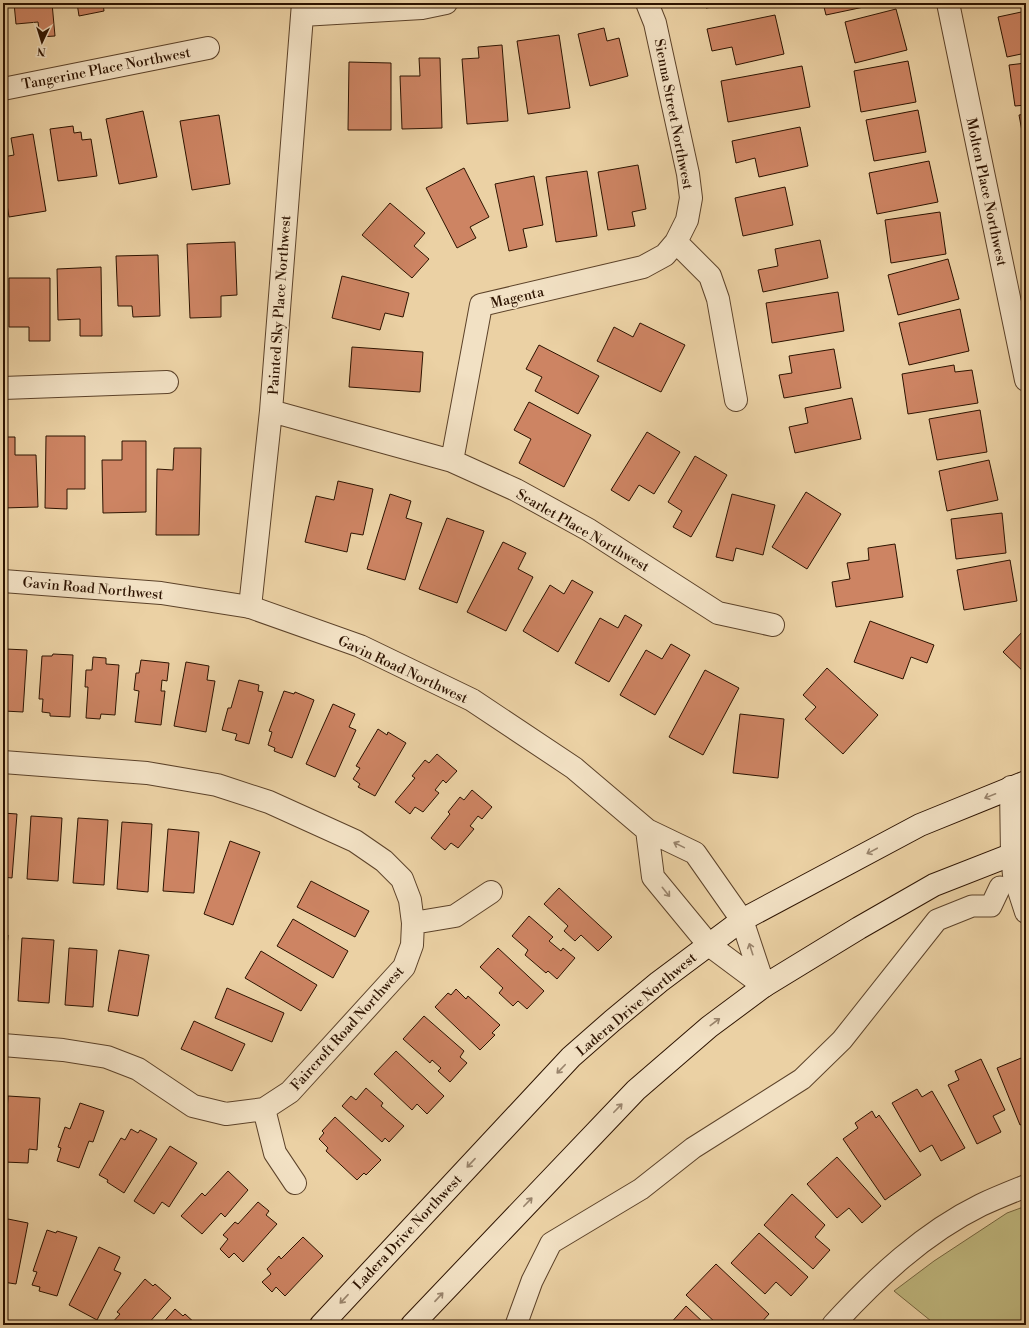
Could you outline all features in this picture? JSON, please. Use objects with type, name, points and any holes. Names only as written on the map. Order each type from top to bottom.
[{"type":"street","points":[[302,9],[422,8],[446,3]]},
{"type":"street","name":"Sienna Street Northwest","points":[[647,3],[655,23],[688,174],[690,198],[687,220],[676,242]]},
{"type":"street","name":"Molten Place Northwest","points":[[948,3],[1022,341],[1026,380]]},
{"type":"street","name":"Painted Sky Place Northwest","points":[[250,607],[271,411],[302,9]]},
{"type":"street","name":"Tangerine Place Northwest","points":[[3,89],[208,48]]},
{"type":"street","points":[[676,242],[710,276],[718,299],[736,400]]},
{"type":"street","name":"Magenta","points":[[452,461],[481,305],[643,267],[665,255],[676,242]]},
{"type":"street","points":[[3,388],[167,382]]},
{"type":"street","name":"Scarlet Place Northwest","points":[[271,411],[452,461],[516,490],[589,530],[718,613],[773,625]]},
{"type":"street","name":"Gavin Road Northwest","points":[[3,580],[161,593],[250,607],[360,646],[472,700],[574,768],[647,830],[695,853],[742,920],[764,986]]},
{"type":"street","name":"Faircroft Road Northwest","points":[[3,762],[147,773],[217,785],[269,802],[355,841],[384,861],[402,879],[410,900],[413,923],[412,945],[404,967],[290,1092],[264,1109]]},
{"type":"street","points":[[1018,785],[1026,808]]},
{"type":"street","points":[[1018,785],[1019,852],[1014,876],[1026,912]]},
{"type":"street","name":"Ladera Drive Northwest","points":[[320,1325],[572,1057],[658,982],[742,920],[920,825],[1018,785]]},
{"type":"street","points":[[647,830],[653,877],[709,945],[764,986]]},
{"type":"street","points":[[412,1325],[636,1090],[709,1027],[764,986],[859,928],[934,885],[1019,852]]},
{"type":"street","points":[[516,1325],[532,1282],[551,1243],[641,1189],[693,1148],[802,1079],[842,1040],[937,920],[972,906],[991,906],[1000,886]]},
{"type":"street","points":[[413,923],[455,916],[491,892]]},
{"type":"street","points":[[3,1045],[63,1050],[107,1057],[138,1069],[193,1106],[212,1111],[226,1114],[264,1109],[275,1153],[295,1183]]},
{"type":"street","points":[[833,1325],[880,1276],[916,1247],[941,1229],[980,1206],[1026,1186]]},
{"type":"shaded area","points":[[1026,1206],[1026,1325],[938,1325],[894,1291],[934,1261],[1007,1213]]},
{"type":"building","points":[[14,3],[52,3],[55,36],[40,37],[38,22],[16,24]]},
{"type":"building","points":[[77,3],[103,3],[104,11],[79,16]]},
{"type":"building","points":[[705,3],[737,3],[706,8]]},
{"type":"building","points":[[823,3],[878,3],[878,4],[826,15]]},
{"type":"building","points":[[896,9],[907,50],[855,63],[845,22]]},
{"type":"building","points":[[1026,11],[1026,53],[1007,57],[998,17]]},
{"type":"building","points":[[775,15],[784,54],[736,65],[732,47],[712,51],[707,29]]},
{"type":"building","points":[[604,28],[607,41],[619,38],[628,76],[590,86],[578,34]]},
{"type":"building","points":[[559,35],[570,108],[528,114],[517,41]]},
{"type":"building","points":[[502,45],[508,121],[467,124],[462,59],[479,58],[478,47]]},
{"type":"building","points":[[419,58],[440,58],[442,128],[402,129],[400,76],[420,76]]},
{"type":"building","points":[[908,61],[916,102],[861,112],[854,71]]},
{"type":"building","points":[[349,62],[391,63],[391,130],[348,130]]},
{"type":"building","points":[[1026,63],[1026,105],[1015,106],[1009,65]]},
{"type":"building","points":[[802,66],[810,107],[728,122],[721,81]]},
{"type":"building","points":[[918,110],[926,152],[874,161],[866,120]]},
{"type":"building","points":[[143,111],[157,177],[119,184],[106,119]]},
{"type":"building","points":[[1026,114],[1026,153],[1019,115]]},
{"type":"building","points":[[219,115],[230,184],[192,190],[180,121]]},
{"type":"building","points":[[73,126],[74,133],[81,132],[82,140],[91,139],[97,176],[58,181],[50,129]]},
{"type":"building","points":[[800,127],[808,166],[759,177],[755,158],[736,163],[732,141]]},
{"type":"building","points":[[33,134],[46,211],[9,217],[3,180],[3,157],[14,155],[11,138]]},
{"type":"building","points":[[929,161],[938,202],[877,214],[869,173]]},
{"type":"building","points":[[638,165],[646,209],[632,212],[635,226],[608,230],[598,172]]},
{"type":"building","points":[[464,168],[489,217],[470,227],[476,238],[457,248],[426,188]]},
{"type":"building","points":[[587,171],[597,236],[556,242],[546,177]]},
{"type":"building","points":[[534,176],[543,225],[523,229],[527,247],[509,251],[495,184]]},
{"type":"building","points":[[785,187],[793,225],[743,236],[735,198]]},
{"type":"building","points":[[390,203],[425,233],[414,246],[429,259],[412,278],[362,235]]},
{"type":"building","points":[[940,212],[946,254],[891,263],[885,220]]},
{"type":"building","points":[[820,240],[828,278],[763,292],[758,270],[778,266],[775,249]]},
{"type":"building","points":[[235,242],[237,295],[221,296],[221,317],[190,318],[187,244]]},
{"type":"building","points":[[158,255],[160,316],[133,317],[132,306],[118,306],[116,256]]},
{"type":"building","points":[[948,259],[959,299],[898,315],[888,275]]},
{"type":"building","points":[[101,267],[102,336],[80,336],[80,319],[58,320],[57,269]]},
{"type":"building","points":[[342,276],[409,293],[403,317],[385,313],[380,330],[332,318]]},
{"type":"building","points":[[9,278],[50,278],[50,341],[29,341],[29,327],[9,327]]},
{"type":"building","points":[[838,292],[844,331],[772,343],[766,303]]},
{"type":"building","points":[[960,309],[969,351],[909,365],[899,323]]},
{"type":"building","points":[[640,323],[685,345],[661,392],[597,361],[614,327],[633,337]]},
{"type":"building","points":[[539,345],[599,376],[578,414],[535,391],[542,377],[526,369]]},
{"type":"building","points":[[352,347],[423,352],[420,392],[349,387]]},
{"type":"building","points":[[834,349],[841,388],[784,398],[779,375],[792,373],[789,356]]},
{"type":"building","points":[[954,365],[955,372],[972,370],[978,403],[908,414],[902,374]]},
{"type":"building","points":[[852,398],[861,439],[795,453],[789,427],[808,423],[805,408]]},
{"type":"building","points":[[529,402],[591,435],[564,487],[519,463],[531,439],[514,430]]},
{"type":"building","points":[[980,410],[987,452],[937,460],[929,419]]},
{"type":"building","points":[[647,432],[680,452],[654,494],[639,485],[629,501],[611,490]]},
{"type":"building","points":[[46,436],[85,436],[85,489],[67,489],[67,509],[45,508]]},
{"type":"building","points":[[3,437],[15,437],[15,455],[36,455],[38,507],[3,508]]},
{"type":"building","points":[[122,441],[146,441],[146,512],[103,513],[102,460],[122,460]]},
{"type":"building","points":[[174,448],[201,448],[199,535],[156,535],[157,469],[173,470]]},
{"type":"building","points":[[695,456],[727,475],[691,537],[673,527],[682,511],[668,502]]},
{"type":"building","points":[[989,460],[998,500],[947,511],[939,471]]},
{"type":"building","points":[[338,481],[373,489],[363,535],[351,533],[347,552],[305,542],[316,496],[334,500]]},
{"type":"building","points":[[806,492],[841,514],[807,569],[772,547]]},
{"type":"building","points":[[390,494],[411,501],[406,518],[422,523],[405,580],[367,569]]},
{"type":"building","points":[[732,494],[775,505],[763,555],[736,548],[733,561],[716,557]]},
{"type":"building","points":[[1002,513],[1006,553],[956,559],[951,519]]},
{"type":"building","points":[[447,518],[484,531],[457,603],[419,589]]},
{"type":"building","points":[[503,542],[526,553],[518,569],[533,577],[506,631],[467,612]]},
{"type":"building","points":[[895,544],[903,597],[836,607],[832,582],[850,579],[847,563],[869,560],[868,548]]},
{"type":"building","points":[[1010,560],[1017,601],[964,610],[957,570]]},
{"type":"building","points":[[572,580],[593,592],[558,652],[523,631],[550,585],[564,594]]},
{"type":"building","points":[[625,615],[642,625],[609,682],[575,663],[600,618],[618,628]]},
{"type":"building","points":[[870,621],[934,645],[927,663],[911,657],[903,679],[854,662]]},
{"type":"building","points":[[1026,628],[1026,674],[1003,652]]},
{"type":"building","points":[[671,644],[690,655],[655,715],[620,695],[646,650],[662,659]]},
{"type":"building","points":[[6,649],[27,650],[23,712],[4,711],[3,651],[6,652]]},
{"type":"building","points":[[53,654],[73,655],[70,717],[50,716],[50,713],[42,712],[43,699],[39,699],[42,656],[52,656]]},
{"type":"building","points":[[93,657],[106,658],[106,664],[119,665],[115,715],[101,714],[100,719],[86,718],[88,687],[85,687],[86,670],[92,670]]},
{"type":"building","points":[[141,660],[169,663],[167,681],[162,680],[161,691],[165,691],[161,725],[135,722],[139,691],[134,690],[136,673],[139,673]]},
{"type":"building","points":[[186,662],[209,666],[207,680],[215,681],[206,732],[174,726]]},
{"type":"building","points":[[827,668],[878,715],[843,754],[805,719],[816,707],[803,695]]},
{"type":"building","points":[[705,670],[739,688],[703,755],[669,737]]},
{"type":"building","points":[[239,680],[259,685],[258,691],[263,692],[249,744],[235,740],[237,734],[222,730],[228,708],[231,708]]},
{"type":"building","points":[[284,691],[294,694],[295,692],[314,700],[292,758],[274,751],[275,748],[268,745],[272,732],[269,731]]},
{"type":"building","points":[[333,704],[355,714],[349,727],[356,730],[335,777],[306,764]]},
{"type":"building","points":[[740,714],[784,719],[778,778],[733,773]]},
{"type":"building","points":[[378,729],[387,735],[388,732],[406,743],[375,796],[358,787],[360,784],[353,779],[360,768],[356,766]]},
{"type":"building","points":[[437,754],[457,771],[446,783],[443,780],[435,790],[439,793],[423,812],[415,807],[410,814],[395,802],[415,778],[412,776],[425,760],[429,763]]},
{"type":"building","points":[[472,790],[492,807],[482,819],[478,816],[470,826],[474,829],[458,848],[451,843],[445,850],[431,838],[450,814],[448,812],[460,797],[464,800]]},
{"type":"building","points":[[3,813],[17,814],[12,878],[3,877]]},
{"type":"building","points":[[31,816],[62,818],[58,881],[27,879]]},
{"type":"building","points":[[78,818],[108,820],[104,885],[73,883]]},
{"type":"building","points":[[122,822],[152,824],[148,892],[117,889]]},
{"type":"building","points":[[168,829],[199,832],[194,893],[163,891]]},
{"type":"building","points":[[230,841],[260,852],[233,925],[204,914]]},
{"type":"building","points":[[311,881],[369,911],[355,937],[297,907]]},
{"type":"building","points":[[559,888],[612,937],[598,951],[581,935],[575,941],[564,931],[568,926],[544,904]]},
{"type":"building","points":[[529,916],[553,937],[549,941],[561,951],[563,948],[575,958],[557,979],[548,971],[546,973],[525,955],[528,950],[512,936]]},
{"type":"building","points":[[293,919],[348,951],[333,978],[277,946]]},
{"type":"building","points":[[3,935],[8,935],[3,1001]]},
{"type":"building","points":[[22,938],[54,940],[49,1003],[18,1001]]},
{"type":"building","points":[[69,948],[97,950],[93,1007],[65,1005]]},
{"type":"building","points":[[498,948],[544,991],[527,1009],[518,1001],[513,1006],[499,993],[503,988],[480,967]]},
{"type":"building","points":[[119,950],[149,955],[138,1016],[108,1011]]},
{"type":"building","points":[[261,951],[317,985],[301,1011],[245,978]]},
{"type":"building","points":[[227,988],[284,1013],[272,1042],[215,1018]]},
{"type":"building","points":[[456,989],[466,999],[468,996],[500,1025],[492,1033],[495,1035],[480,1050],[435,1007],[448,993],[451,995]]},
{"type":"building","points":[[424,1016],[464,1051],[460,1057],[467,1063],[450,1082],[438,1071],[441,1068],[432,1060],[430,1063],[403,1039]]},
{"type":"building","points":[[194,1021],[245,1044],[232,1071],[181,1049]]},
{"type":"building","points":[[396,1051],[444,1096],[427,1114],[417,1104],[412,1110],[374,1074]]},
{"type":"building","points":[[1026,1056],[1026,1123],[1020,1125],[997,1068]]},
{"type":"building","points":[[981,1059],[1005,1110],[993,1116],[1001,1132],[977,1144],[948,1085],[959,1080],[955,1071]]},
{"type":"building","points":[[366,1088],[383,1103],[381,1106],[404,1126],[389,1142],[385,1138],[382,1142],[342,1106],[351,1096],[356,1100]]},
{"type":"building","points":[[917,1089],[922,1097],[932,1091],[965,1148],[941,1161],[932,1145],[920,1152],[892,1103]]},
{"type":"building","points":[[8,1096],[40,1098],[37,1150],[29,1149],[28,1163],[4,1162]]},
{"type":"building","points":[[80,1103],[104,1111],[93,1142],[89,1141],[79,1168],[57,1161],[61,1148],[58,1147],[65,1127],[70,1129]]},
{"type":"building","points":[[872,1111],[876,1118],[879,1115],[921,1175],[885,1200],[843,1139],[858,1128],[855,1123]]},
{"type":"building","points":[[335,1117],[381,1160],[366,1175],[364,1173],[357,1180],[326,1151],[328,1148],[319,1139],[324,1133],[322,1131]]},
{"type":"building","points":[[131,1129],[138,1133],[140,1130],[157,1139],[124,1193],[107,1182],[108,1180],[99,1175],[121,1138],[125,1140]]},
{"type":"building","points":[[170,1146],[197,1163],[169,1207],[162,1202],[154,1214],[134,1201]]},
{"type":"building","points":[[837,1157],[881,1206],[862,1223],[849,1208],[837,1218],[807,1184]]},
{"type":"building","points":[[228,1171],[248,1190],[225,1217],[221,1213],[202,1234],[181,1216],[202,1193],[205,1196]]},
{"type":"building","points":[[792,1194],[825,1225],[815,1237],[830,1250],[813,1269],[764,1225]]},
{"type":"building","points":[[258,1202],[269,1211],[266,1215],[277,1224],[243,1262],[234,1253],[229,1258],[220,1249],[228,1239],[223,1235],[235,1222],[238,1224]]},
{"type":"building","points":[[8,1219],[28,1223],[16,1284],[3,1282],[3,1221],[7,1222]]},
{"type":"building","points":[[47,1230],[56,1233],[57,1231],[77,1237],[57,1296],[39,1291],[40,1287],[32,1285],[37,1272],[33,1271]]},
{"type":"building","points":[[759,1233],[808,1277],[791,1296],[776,1282],[765,1294],[731,1263]]},
{"type":"building","points":[[303,1237],[323,1256],[285,1296],[276,1287],[272,1292],[262,1282],[271,1274],[267,1269],[279,1256],[281,1259]]},
{"type":"building","points":[[99,1247],[120,1257],[114,1270],[121,1273],[97,1320],[69,1305]]},
{"type":"building","points":[[716,1264],[769,1314],[759,1325],[718,1325],[686,1295]]},
{"type":"building","points":[[145,1279],[153,1286],[155,1284],[171,1298],[147,1325],[112,1325],[111,1324],[120,1314],[117,1312]]},
{"type":"building","points":[[686,1306],[706,1325],[669,1325]]},
{"type":"building","points":[[175,1309],[183,1316],[185,1314],[197,1325],[161,1325]]}]
